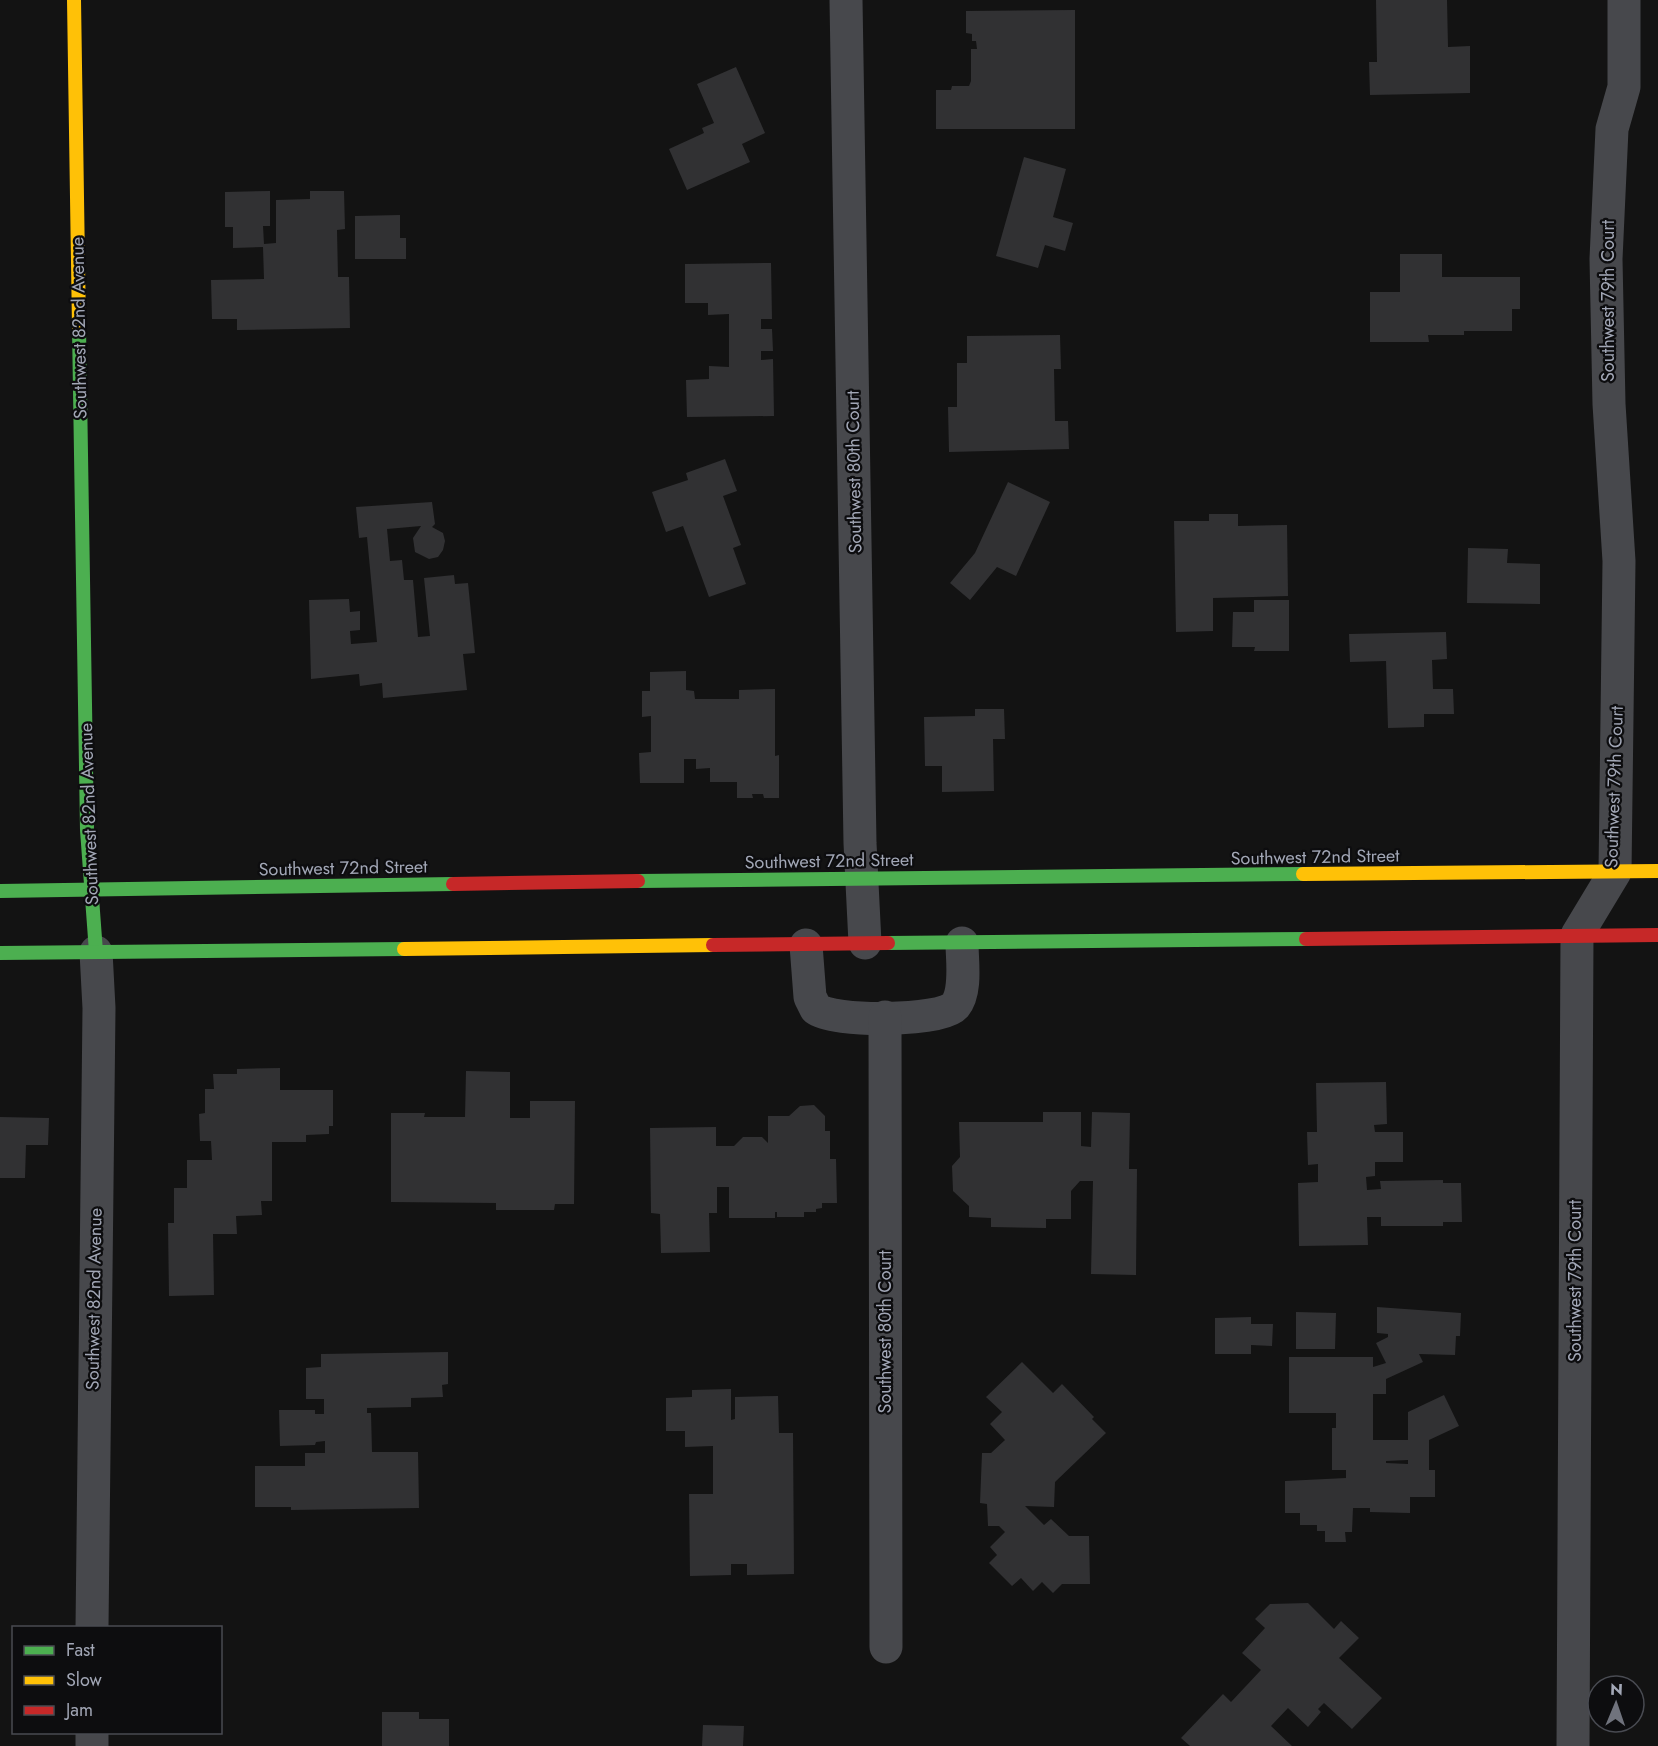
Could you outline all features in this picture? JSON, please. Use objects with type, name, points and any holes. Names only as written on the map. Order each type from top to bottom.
[{"type":"main road","name":"Southwest 82nd Avenue","points":[[74,0],[86,806],[96,952]]},
{"type":"main road","name":"Southwest 72nd Street","points":[[0,891],[1658,871]]},
{"type":"main road","points":[[0,953],[1658,934]]},
{"type":"street","name":"Southwest 80th Court","points":[[846,0],[861,879],[865,943]]},
{"type":"street","name":"Southwest 79th Court","points":[[1573,1746],[1577,936],[1615,872],[1619,561],[1609,404],[1606,259],[1612,129],[1624,87],[1624,0]]},
{"type":"street","points":[[806,945],[810,997],[816,1009],[822,1014],[835,1017],[885,1017],[936,1015],[947,1012],[955,1006],[961,996],[962,942]]},
{"type":"street","name":"Southwest 82nd Avenue","points":[[92,1626],[99,1008],[96,952]]},
{"type":"street","name":"Southwest 80th Court","points":[[885,1017],[886,1647]]},
{"type":"building","points":[[1376,0],[1447,0],[1448,47],[1470,46],[1470,93],[1370,95],[1369,62],[1377,62]]},
{"type":"building","points":[[1075,10],[1075,129],[936,129],[936,90],[951,90],[952,86],[969,86],[971,81],[971,49],[977,49],[976,41],[972,41],[972,34],[966,33],[966,11]]},
{"type":"building","points":[[736,67],[765,133],[742,144],[750,162],[687,190],[669,149],[704,133],[702,128],[714,123],[697,84]]},
{"type":"building","points":[[1024,157],[1066,169],[1053,217],[1073,223],[1065,251],[1045,245],[1038,268],[996,256]]},
{"type":"building","points":[[270,191],[270,226],[263,226],[264,244],[276,243],[276,200],[310,199],[310,191],[344,191],[345,229],[337,230],[338,277],[349,277],[350,328],[237,330],[237,319],[212,319],[211,280],[264,279],[263,247],[233,248],[233,227],[225,227],[225,192]]},
{"type":"building","points":[[400,215],[400,238],[406,238],[406,259],[355,259],[355,216]]},
{"type":"building","points":[[1400,254],[1442,254],[1442,277],[1520,277],[1520,309],[1512,309],[1512,331],[1464,331],[1464,335],[1428,335],[1429,342],[1370,342],[1370,292],[1400,292]]},
{"type":"building","points":[[771,263],[772,319],[761,319],[761,329],[772,329],[773,351],[761,351],[761,360],[773,359],[774,416],[687,417],[686,380],[709,379],[709,366],[729,367],[729,314],[708,315],[708,303],[685,303],[685,264]]},
{"type":"building","points":[[1060,335],[1061,369],[1054,369],[1055,421],[1068,421],[1069,449],[949,452],[948,407],[957,407],[957,363],[967,363],[967,336]]},
{"type":"building","points":[[725,459],[737,491],[723,496],[741,545],[733,548],[746,584],[709,597],[683,526],[666,532],[652,492],[688,480],[686,473]]},
{"type":"building","points":[[1008,482],[1050,502],[1016,576],[997,567],[970,600],[950,583],[975,553]]},
{"type":"building","points":[[432,502],[435,524],[432,527],[443,533],[445,541],[443,550],[438,557],[429,559],[415,552],[413,538],[421,526],[387,529],[390,561],[402,560],[404,580],[413,580],[418,637],[430,636],[424,578],[454,575],[455,584],[468,583],[475,653],[463,654],[467,690],[383,698],[382,683],[360,686],[359,674],[311,679],[309,600],[349,599],[350,612],[360,611],[360,630],[350,631],[351,644],[377,642],[367,537],[359,538],[356,507]]},
{"type":"building","points":[[1209,514],[1238,514],[1238,526],[1287,525],[1288,596],[1213,598],[1213,631],[1176,632],[1174,521],[1209,521]]},
{"type":"building","points":[[1468,548],[1508,549],[1507,563],[1540,564],[1540,604],[1467,603]]},
{"type":"building","points":[[1254,600],[1289,600],[1289,651],[1254,651],[1255,647],[1232,647],[1233,612],[1254,612]]},
{"type":"building","points":[[1446,632],[1447,659],[1432,660],[1433,689],[1453,689],[1454,714],[1424,714],[1424,727],[1388,728],[1386,661],[1350,662],[1349,634]]},
{"type":"building","points":[[686,671],[686,690],[694,691],[695,699],[739,699],[739,690],[775,689],[775,756],[779,755],[779,798],[764,798],[763,794],[752,794],[753,798],[737,798],[737,782],[710,782],[710,768],[696,769],[696,759],[684,759],[684,783],[640,783],[639,753],[651,752],[651,716],[642,717],[642,691],[650,691],[650,672]]},
{"type":"building","points":[[975,709],[1004,709],[1005,739],[993,739],[994,791],[942,792],[942,766],[925,766],[924,717],[975,716]]},
{"type":"building","points":[[280,1068],[280,1090],[333,1090],[333,1126],[329,1126],[329,1134],[306,1135],[306,1142],[272,1142],[272,1201],[261,1201],[262,1215],[236,1216],[237,1234],[213,1234],[214,1295],[169,1296],[168,1223],[174,1223],[174,1188],[187,1188],[187,1160],[212,1160],[211,1141],[200,1141],[199,1114],[205,1113],[205,1089],[214,1089],[213,1074],[237,1074],[237,1069]]},
{"type":"building","points":[[466,1071],[510,1072],[510,1118],[530,1118],[530,1101],[575,1101],[574,1204],[555,1204],[554,1210],[496,1210],[496,1203],[391,1202],[391,1113],[425,1113],[424,1117],[465,1117]]},
{"type":"building","points":[[1386,1082],[1387,1124],[1374,1125],[1375,1132],[1403,1132],[1403,1162],[1375,1162],[1375,1176],[1366,1177],[1367,1190],[1381,1189],[1380,1181],[1443,1180],[1443,1183],[1461,1183],[1462,1222],[1443,1222],[1443,1226],[1381,1226],[1381,1217],[1367,1217],[1368,1245],[1299,1246],[1298,1183],[1318,1182],[1318,1164],[1308,1165],[1307,1132],[1317,1132],[1316,1083]]},
{"type":"building","points":[[814,1105],[825,1116],[825,1131],[830,1131],[830,1159],[836,1159],[837,1203],[822,1203],[822,1208],[816,1209],[816,1212],[804,1212],[804,1217],[777,1217],[777,1212],[775,1212],[775,1218],[729,1218],[729,1187],[717,1187],[717,1213],[709,1213],[710,1252],[661,1253],[660,1214],[651,1213],[650,1128],[716,1127],[716,1146],[734,1146],[743,1137],[762,1137],[768,1143],[768,1116],[789,1116],[800,1106]]},
{"type":"building","points":[[1043,1112],[1081,1112],[1081,1146],[1091,1147],[1092,1112],[1130,1113],[1129,1169],[1137,1169],[1136,1275],[1091,1274],[1093,1181],[1080,1181],[1071,1191],[1071,1219],[1046,1219],[1046,1228],[991,1227],[991,1218],[969,1217],[969,1206],[953,1191],[952,1166],[960,1157],[959,1122],[1043,1122]]},
{"type":"building","points":[[0,1117],[49,1118],[48,1145],[26,1145],[25,1178],[0,1178]]},
{"type":"building","points":[[1377,1307],[1461,1313],[1460,1336],[1456,1336],[1455,1355],[1419,1354],[1423,1362],[1386,1379],[1386,1394],[1373,1394],[1373,1440],[1408,1440],[1408,1412],[1444,1395],[1459,1426],[1429,1440],[1429,1470],[1435,1470],[1435,1497],[1410,1497],[1410,1513],[1370,1512],[1370,1508],[1353,1508],[1352,1532],[1345,1532],[1346,1542],[1325,1542],[1325,1531],[1317,1531],[1317,1525],[1300,1525],[1300,1513],[1285,1513],[1285,1481],[1346,1478],[1346,1470],[1332,1470],[1332,1428],[1336,1428],[1336,1413],[1289,1413],[1289,1357],[1373,1357],[1373,1367],[1386,1363],[1376,1343],[1388,1337],[1388,1334],[1377,1333]],"holes":[[[1408,1460],[1408,1464],[1386,1463],[1386,1461]]]},
{"type":"building","points":[[1296,1312],[1336,1313],[1335,1349],[1296,1349]]},
{"type":"building","points":[[1251,1317],[1251,1324],[1273,1324],[1272,1346],[1251,1345],[1251,1354],[1215,1354],[1215,1318]]},
{"type":"building","points":[[448,1352],[448,1384],[442,1385],[443,1397],[411,1398],[411,1407],[367,1408],[367,1413],[371,1413],[372,1452],[418,1452],[419,1508],[291,1510],[291,1507],[255,1507],[255,1466],[305,1466],[305,1453],[325,1453],[325,1441],[316,1442],[315,1445],[280,1446],[279,1410],[315,1410],[315,1414],[324,1414],[324,1399],[306,1399],[306,1368],[321,1367],[321,1354]]},
{"type":"building","points":[[1022,1362],[1053,1393],[1062,1384],[1106,1433],[1055,1482],[1054,1507],[1025,1506],[1044,1525],[1051,1519],[1069,1536],[1089,1536],[1090,1584],[1062,1584],[1053,1593],[1042,1582],[1033,1591],[1021,1578],[1012,1586],[989,1563],[997,1555],[990,1547],[1005,1532],[999,1526],[988,1526],[987,1504],[980,1503],[982,1453],[991,1453],[1005,1440],[990,1424],[1002,1412],[986,1397]]},
{"type":"building","points":[[731,1389],[731,1420],[735,1419],[735,1397],[778,1396],[779,1433],[793,1433],[794,1574],[747,1575],[747,1564],[731,1564],[731,1575],[690,1576],[689,1494],[713,1494],[713,1446],[685,1447],[685,1431],[666,1431],[666,1398],[692,1397],[692,1390]]},
{"type":"building","points":[[1308,1603],[1334,1629],[1341,1621],[1359,1638],[1339,1658],[1382,1698],[1352,1729],[1324,1703],[1318,1709],[1321,1712],[1308,1727],[1288,1708],[1271,1726],[1292,1746],[1190,1746],[1181,1738],[1223,1694],[1231,1702],[1261,1670],[1242,1653],[1265,1628],[1255,1619],[1270,1604]]},
{"type":"building","points":[[382,1712],[419,1712],[419,1719],[449,1719],[449,1746],[382,1746]]},
{"type":"building","points":[[703,1725],[744,1726],[743,1746],[702,1746]]},
{"type":"traffic: fast","points":[[79,328],[87,830],[96,952]]},
{"type":"traffic: fast","points":[[638,881],[1303,874]]},
{"type":"traffic: fast","points":[[0,891],[453,884]]},
{"type":"traffic: fast","points":[[888,943],[1306,939]]},
{"type":"traffic: fast","points":[[0,953],[404,949]]},
{"type":"traffic: slow","points":[[74,0],[79,328]]},
{"type":"traffic: slow","points":[[1303,874],[1658,871]]},
{"type":"traffic: slow","points":[[404,949],[713,945]]},
{"type":"traffic: jam","points":[[453,884],[638,881]]},
{"type":"traffic: jam","points":[[1306,939],[1658,935]]},
{"type":"traffic: jam","points":[[713,945],[888,943]]}]
